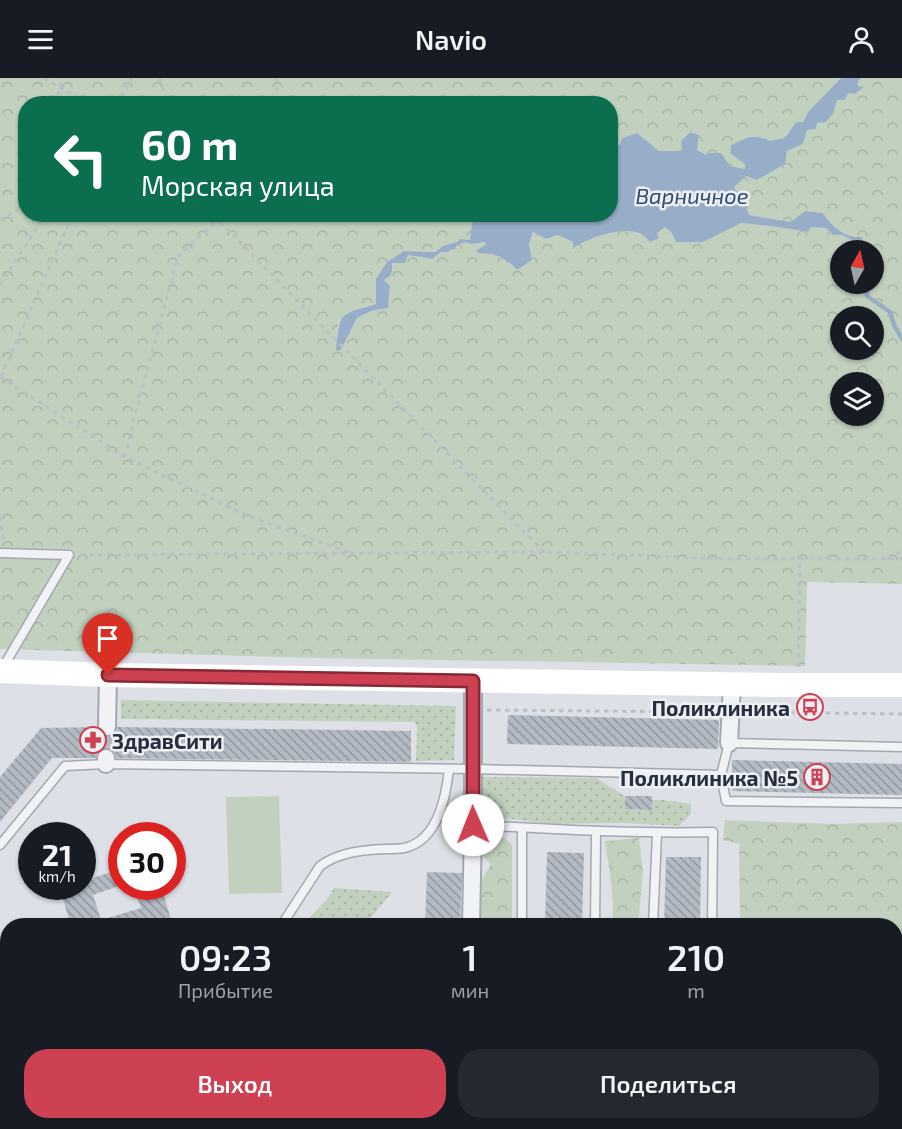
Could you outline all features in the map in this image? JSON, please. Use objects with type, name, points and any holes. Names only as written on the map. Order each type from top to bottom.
[{"type":"street","points":[[0,672],[473,681],[902,685]]},
{"type":"street","points":[[107,727],[108,675]]},
{"type":"street","points":[[471,918],[473,681]]},
{"type":"street","points":[[729,743],[732,684]]},
{"type":"lane","points":[[0,672],[69,555],[3,554]]},
{"type":"lane","points":[[902,747],[729,743],[721,775],[726,801],[902,803]]},
{"type":"lane","points":[[0,844],[65,766],[106,761],[721,775]]},
{"type":"lane","points":[[286,918],[320,866],[329,859],[359,852],[406,848],[430,833],[446,791],[448,769]]},
{"type":"lane","points":[[473,825],[657,834],[713,832],[712,918]]},
{"type":"lane","points":[[522,828],[522,918]]},
{"type":"lane","points":[[595,918],[596,832]]},
{"type":"lane","points":[[654,918],[657,834]]},
{"type":"path","points":[[44,78],[75,96]]},
{"type":"path","points":[[58,96],[62,78]]},
{"type":"path","points":[[122,96],[132,78]]},
{"type":"path","points":[[159,78],[165,96]]},
{"type":"path","points":[[276,78],[277,96]]},
{"type":"path","points":[[0,220],[18,210]]},
{"type":"path","points":[[0,285],[41,222]]},
{"type":"path","points":[[69,222],[0,377],[124,458],[245,515],[351,553]]},
{"type":"path","points":[[124,458],[178,257],[218,222]]},
{"type":"path","points":[[220,222],[544,552]]},
{"type":"path","points":[[0,517],[3,554]]},
{"type":"path","points":[[887,559],[902,551]]},
{"type":"path","points":[[69,555],[544,552],[732,559],[902,559]]},
{"type":"path","points":[[779,712],[781,676],[798,673],[800,559]]},
{"type":"path","points":[[473,710],[902,714]]},
{"type":"green space","points":[[0,78],[841,78],[808,112],[803,122],[796,122],[785,138],[770,141],[755,136],[731,145],[730,153],[746,164],[745,169],[730,166],[721,154],[706,155],[696,150],[699,135],[690,132],[681,141],[682,151],[659,151],[636,133],[622,138],[618,146],[618,96],[18,96],[18,222],[473,222],[470,240],[460,239],[435,252],[404,251],[387,262],[376,279],[376,304],[348,313],[340,321],[337,351],[341,350],[357,318],[371,311],[388,308],[390,286],[384,280],[391,273],[392,263],[405,263],[408,255],[432,259],[441,252],[455,250],[455,246],[465,242],[471,244],[485,242],[486,245],[476,250],[478,253],[499,257],[517,270],[532,260],[529,244],[533,232],[546,239],[558,235],[573,242],[573,247],[596,237],[623,231],[639,233],[650,241],[659,238],[657,233],[665,227],[671,232],[676,242],[703,242],[740,223],[807,232],[811,227],[826,228],[833,235],[858,240],[830,240],[830,294],[884,294],[884,240],[862,240],[862,237],[850,236],[835,227],[823,213],[805,211],[791,222],[748,215],[745,205],[733,186],[746,176],[757,180],[785,164],[787,151],[803,144],[807,130],[816,129],[817,123],[826,122],[833,114],[837,100],[845,100],[848,93],[855,94],[863,87],[858,86],[861,78],[902,78],[902,584],[807,582],[805,666],[318,658],[0,649]]},
{"type":"green space","points":[[121,700],[456,706],[454,760],[416,761],[417,725],[413,722],[121,719]]},
{"type":"green space","points":[[482,777],[596,778],[625,796],[626,809],[652,810],[652,800],[663,800],[691,804],[691,814],[679,826],[621,823],[550,824],[489,816],[482,805]]},
{"type":"green space","points":[[279,796],[282,893],[229,894],[226,797]]},
{"type":"green space","points":[[725,820],[832,824],[902,822],[902,918],[740,918],[739,844],[723,840]]},
{"type":"green space","points":[[483,837],[505,838],[512,845],[512,918],[478,918],[480,883],[491,864],[479,852]]},
{"type":"green space","points":[[639,838],[643,872],[639,918],[613,918],[613,895],[605,841]]},
{"type":"green space","points":[[334,888],[392,892],[371,918],[309,918],[328,898]]},
{"type":"water","name":"Варничное","points":[[841,78],[861,78],[858,86],[864,87],[855,94],[848,93],[845,100],[837,100],[833,114],[826,122],[817,123],[816,129],[807,130],[803,144],[787,151],[785,164],[757,180],[746,176],[734,187],[749,215],[791,222],[805,211],[823,213],[844,234],[862,237],[862,240],[833,235],[826,228],[811,227],[808,232],[741,223],[703,242],[676,242],[671,232],[665,227],[657,233],[659,238],[650,242],[640,234],[623,231],[595,237],[573,248],[573,242],[558,235],[546,239],[533,232],[529,244],[532,260],[517,270],[499,257],[478,253],[476,250],[486,245],[485,242],[471,244],[465,242],[456,246],[455,250],[441,252],[432,259],[408,255],[405,263],[392,263],[391,273],[384,280],[390,286],[388,308],[371,311],[357,318],[341,350],[336,351],[340,321],[354,310],[376,304],[376,279],[387,262],[404,251],[435,252],[460,239],[470,240],[473,222],[618,222],[618,146],[622,138],[637,133],[659,151],[682,151],[681,141],[690,132],[699,135],[697,150],[706,155],[721,153],[730,166],[745,169],[745,164],[730,153],[731,145],[750,137],[770,141],[785,138],[796,122],[803,122],[808,112]]},
{"type":"building","points":[[508,715],[719,720],[718,749],[507,744]]},
{"type":"building","points":[[97,727],[101,736],[107,737],[116,733],[117,727],[411,731],[411,762],[116,758],[112,749],[105,748],[97,752],[96,758],[52,758],[0,822],[0,777],[41,728]]},
{"type":"building","name":"Поликлиника №5","points":[[732,760],[902,764],[902,795],[732,791]]},
{"type":"building","points":[[625,796],[652,796],[652,810],[625,809]]},
{"type":"building","points":[[547,852],[584,853],[582,918],[545,918]]},
{"type":"building","points":[[666,857],[701,857],[700,918],[664,918]]},
{"type":"building","points":[[427,872],[462,873],[460,918],[425,918]]},
{"type":"building","points":[[108,873],[108,890],[96,894],[96,877]]},
{"type":"building","points":[[63,900],[95,900],[100,918],[69,918]]},
{"type":"building","points":[[138,900],[165,900],[171,918],[108,918],[141,908]]},
{"type":"waterway","points":[[867,294],[890,312],[902,339]]},
{"type":"tunnel","points":[[106,758],[107,727]]},
{"type":"place","name":"Поликлиника","points":[[810,707]]},
{"type":"place","name":"ЗдравСити","points":[[93,740]]},
{"type":"place","name":"Поликлиника №5","points":[[817,777]]},
{"type":"route","points":[[108,675],[473,681],[473,825]]}]
